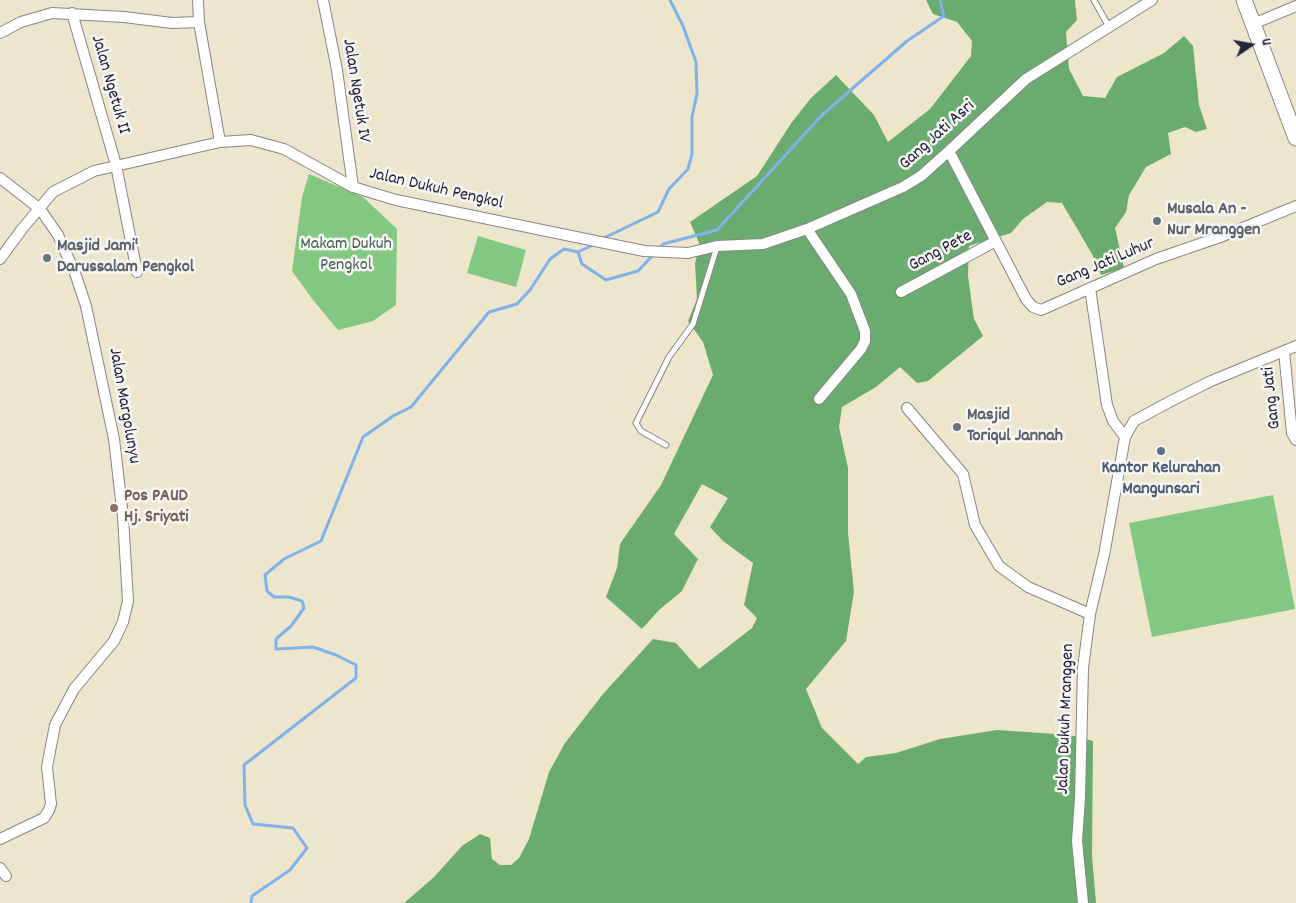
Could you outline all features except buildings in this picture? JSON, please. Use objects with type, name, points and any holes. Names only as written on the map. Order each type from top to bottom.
[{"type":"main road","points":[[1244,0],[1294,130]]},
{"type":"street","points":[[198,0],[220,142]]},
{"type":"street","name":"Jalan Ngetuk IV","points":[[323,0],[337,70],[353,187]]},
{"type":"street","name":"Gang Jati Asri","points":[[663,252],[688,253],[717,246],[763,244],[807,229],[903,187],[920,176],[949,151],[1006,95],[1026,79],[1152,0]]},
{"type":"street","points":[[1253,24],[1296,6]]},
{"type":"street","points":[[0,33],[29,20],[52,14],[72,13],[172,23],[200,22]]},
{"type":"street","name":"Jalan Ngetuk II","points":[[72,13],[116,165],[137,272]]},
{"type":"street","name":"Jalan Dukuh Pengkol","points":[[0,259],[22,229],[54,192],[72,181],[94,171],[116,165],[220,142],[251,140],[271,144],[353,187],[396,200],[644,251],[663,252]]},
{"type":"street","name":"Gang Pete","points":[[949,151],[1026,299],[1033,307],[1041,310]]},
{"type":"street","name":"Jalan Margolunyu","points":[[0,178],[40,209],[58,235],[75,272],[96,348],[118,463],[128,601],[123,622],[114,641],[74,689],[55,725],[47,767],[51,804],[49,810],[44,818],[0,838]]},
{"type":"street","name":"Gang Jati Luhur","points":[[1041,310],[1156,259],[1224,236],[1296,206]]},
{"type":"street","points":[[807,229],[851,294],[865,331],[865,341],[861,350],[819,399]]},
{"type":"street","name":"Gang Pete","points":[[901,292],[996,241]]},
{"type":"street","points":[[1090,288],[1107,405],[1113,421],[1125,437]]},
{"type":"street","name":"Jalan Dukuh Mranggen","points":[[1083,903],[1077,841],[1080,798],[1082,684],[1090,614],[1104,555],[1125,437],[1134,421],[1141,417],[1211,381],[1296,346]]},
{"type":"street","name":"Gang Jati","points":[[1284,351],[1292,433],[1296,440]]},
{"type":"street","points":[[907,408],[963,474],[975,525],[999,566],[1028,587],[1090,614]]},
{"type":"lane","points":[[1094,0],[1109,28]]},
{"type":"lane","points":[[666,446],[641,431],[636,423],[669,357],[693,324],[717,246]]},
{"type":"green space","points":[[926,0],[1075,0],[1077,20],[1066,32],[1069,69],[1083,96],[1105,98],[1117,77],[1164,53],[1184,36],[1193,46],[1199,105],[1207,129],[1196,132],[1185,127],[1168,133],[1171,154],[1146,167],[1129,195],[1126,212],[1115,228],[1124,268],[1101,275],[1092,254],[1062,203],[1047,202],[1023,219],[1011,233],[969,246],[968,276],[974,319],[983,336],[928,381],[917,383],[900,367],[876,387],[842,407],[839,427],[848,468],[848,533],[854,592],[846,641],[806,689],[822,728],[858,764],[866,757],[896,753],[940,739],[997,730],[1070,735],[1093,741],[1092,856],[1096,903],[404,903],[433,878],[462,846],[480,834],[490,838],[492,859],[500,865],[511,865],[519,858],[529,839],[549,772],[565,743],[603,694],[653,639],[676,643],[699,669],[752,628],[757,618],[744,605],[753,563],[723,541],[710,527],[728,498],[702,484],[674,534],[698,559],[682,591],[659,610],[642,629],[606,597],[617,568],[620,544],[661,485],[713,375],[703,342],[688,321],[697,299],[695,263],[700,245],[690,222],[757,176],[792,122],[811,98],[836,75],[874,115],[888,142],[930,109],[971,56],[972,41],[957,22],[933,14]]},
{"type":"green space","name":"Makam Dukuh Pengkol","points":[[309,174],[363,197],[397,229],[396,305],[373,321],[338,330],[292,271],[302,197]]},
{"type":"green space","points":[[478,236],[526,250],[516,287],[467,273]]},
{"type":"green space","points":[[1273,495],[1295,609],[1152,637],[1129,523]]},
{"type":"waterway","points":[[604,238],[658,212],[669,189],[688,169],[692,154],[692,117],[697,93],[696,62],[683,26],[670,0]]},
{"type":"waterway","points":[[659,249],[663,244],[717,230],[822,115],[907,41],[944,16],[940,0]]},
{"type":"waterway","points":[[578,252],[593,245]]},
{"type":"waterway","points":[[251,903],[252,896],[290,870],[307,848],[293,828],[253,824],[245,805],[244,765],[356,678],[356,665],[336,655],[313,647],[276,649],[276,639],[291,626],[304,608],[302,601],[289,597],[274,597],[267,591],[265,575],[284,559],[321,541],[363,437],[393,416],[411,407],[489,312],[517,304],[530,290],[550,259],[564,249],[578,252],[582,264],[606,280],[638,271],[654,254]]},
{"type":"place","name":"Musala An - Nur Mranggen","points":[[1157,221]]},
{"type":"place","name":"Masjid Jami' Darussalam Pengkol","points":[[47,258]]},
{"type":"place","name":"Masjid Toriqul Jannah","points":[[957,427]]},
{"type":"place","name":"Kantor Kelurahan Mangunsari","points":[[1161,451]]},
{"type":"place","name":"Pos PAUD Hj. Sriyati","points":[[114,508]]}]
